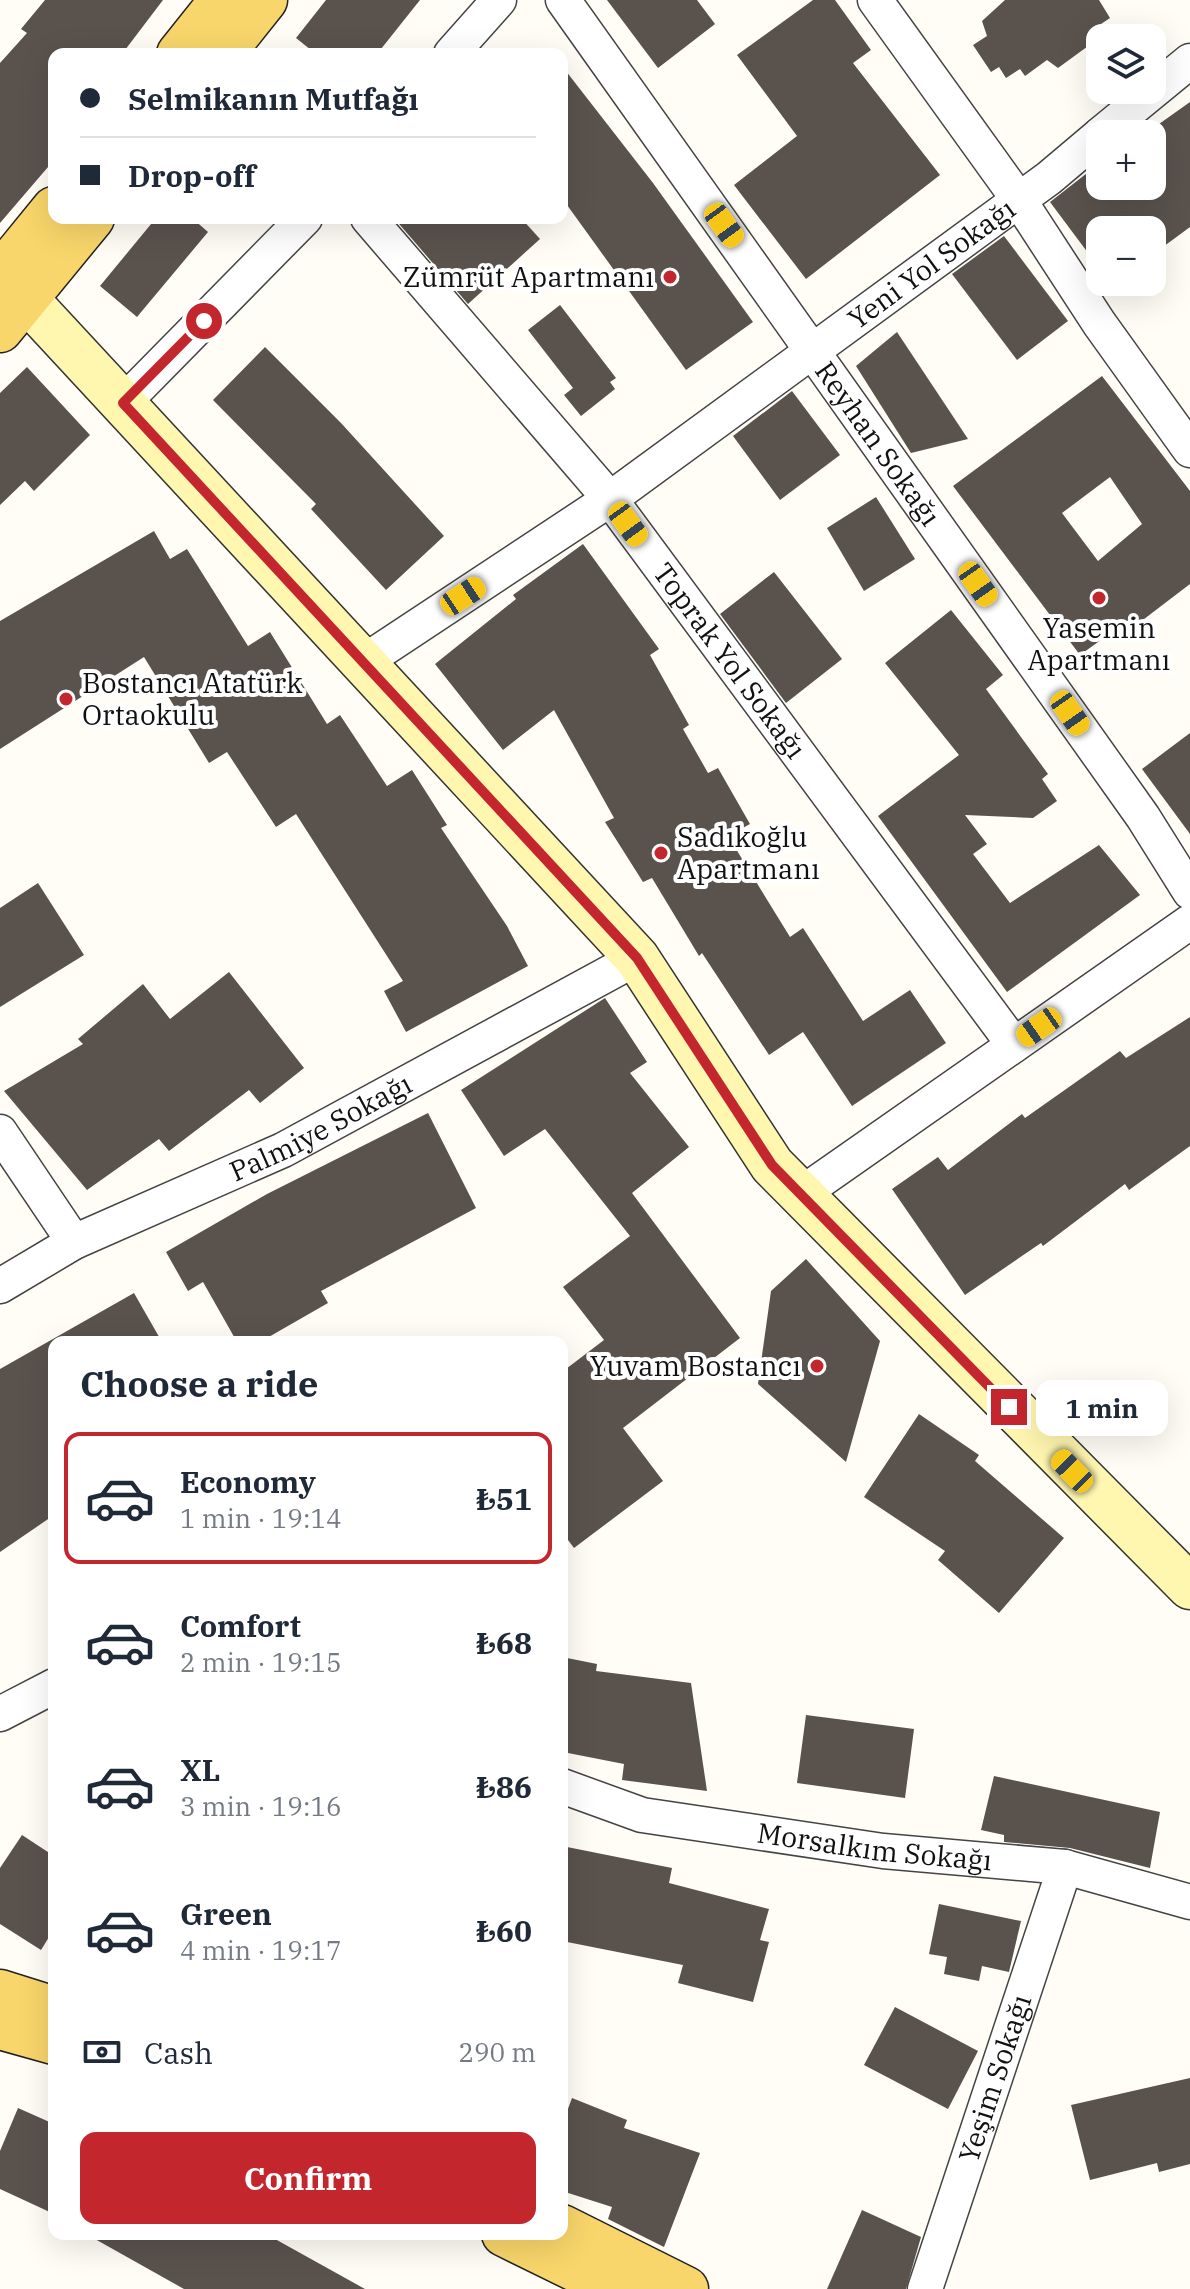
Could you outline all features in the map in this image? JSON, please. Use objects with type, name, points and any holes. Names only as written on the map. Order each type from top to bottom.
[{"type":"main road","points":[[184,48],[222,0]]},
{"type":"main road","points":[[227,48],[265,0]]},
{"type":"main road","points":[[6,290],[48,219]]},
{"type":"main road","points":[[6,290],[85,224]]},
{"type":"main road","points":[[6,290],[123,403],[637,958],[772,1165],[1190,1587]]},
{"type":"main road","points":[[0,1992],[48,2007]]},
{"type":"main road","points":[[0,2027],[48,2040]]},
{"type":"main road","points":[[568,2230],[686,2289]]},
{"type":"main road","points":[[516,2240],[616,2289]]},
{"type":"street","points":[[456,48],[499,0]]},
{"type":"street","name":"Reyhan Sokağı","points":[[563,0],[1143,817],[1190,892]]},
{"type":"street","points":[[875,0],[1019,200],[1099,323],[1190,450]]},
{"type":"street","name":"Yeni Yol Sokağı","points":[[1118,120],[1190,61]]},
{"type":"street","name":"Yeni Yol Sokağı","points":[[365,661],[610,499],[1019,200],[1086,146]]},
{"type":"street","points":[[123,403],[299,224]]},
{"type":"street","name":"Toprak Yol Sokağı","points":[[373,224],[610,499],[1014,1045]]},
{"type":"street","points":[[801,1194],[1190,922]]},
{"type":"street","name":"Palmiye Sokağı","points":[[0,1286],[74,1242],[283,1150],[637,958]]},
{"type":"street","points":[[0,1132],[74,1242]]},
{"type":"street","points":[[0,1714],[48,1689]]},
{"type":"street","name":"Morsalkım Sokağı","points":[[568,1788],[642,1815],[883,1851],[1065,1867],[1190,1902]]},
{"type":"street","name":"Yeşim Sokağı","points":[[925,2289],[1065,1867]]},
{"type":"building","points":[[45,0],[163,0],[127,48],[48,48],[48,167],[0,223],[0,63],[27,33],[21,29]]},
{"type":"building","points":[[326,0],[420,0],[382,48],[308,48],[296,38]]},
{"type":"building","points":[[607,0],[697,0],[715,24],[658,68]]},
{"type":"building","points":[[813,0],[835,0],[871,50],[853,63],[940,175],[806,279],[734,185],[797,136],[737,55]]},
{"type":"building","points":[[1005,0],[1099,0],[1110,18],[1101,24],[1086,24],[1086,48],[1058,68],[1047,60],[1025,76],[1020,69],[1006,78],[999,67],[991,72],[973,45],[987,36],[982,21]]},
{"type":"building","name":"Zümrüt Apartmanı","points":[[568,74],[653,183],[753,322],[686,370],[568,206]]},
{"type":"building","points":[[1190,102],[1190,227],[1166,245],[1166,216],[1086,216],[1086,250],[1050,202],[1086,174],[1086,200],[1166,200],[1165,120]]},
{"type":"building","points":[[151,224],[199,224],[208,232],[137,317],[100,286]]},
{"type":"building","points":[[399,224],[526,224],[540,239],[468,304]]},
{"type":"building","points":[[1004,236],[1068,321],[1017,360],[952,274]]},
{"type":"building","points":[[560,305],[616,378],[610,382],[615,389],[581,416],[564,395],[573,388],[528,330]]},
{"type":"building","points":[[897,332],[968,439],[911,453],[856,366]]},
{"type":"building","points":[[265,347],[341,423],[444,536],[386,590],[311,509],[316,504],[213,400]]},
{"type":"building","points":[[27,367],[90,435],[34,491],[25,481],[0,505],[0,393]]},
{"type":"building","points":[[1102,376],[1190,491],[1190,584],[1131,629],[1119,627],[1080,655],[953,486]],"holes":[[[1110,477],[1142,524],[1098,561],[1062,513]]]},
{"type":"building","points":[[792,391],[840,455],[780,500],[733,436]]},
{"type":"building","points":[[876,497],[915,559],[864,591],[827,528]]},
{"type":"building","points":[[154,531],[170,559],[187,549],[248,646],[270,632],[327,724],[340,715],[387,786],[412,770],[447,825],[441,828],[507,926],[528,966],[406,1032],[384,991],[403,981],[296,814],[276,827],[227,752],[209,763],[144,657],[0,749],[0,621]]},
{"type":"building","points":[[583,544],[659,649],[650,655],[689,725],[683,729],[708,773],[718,768],[750,824],[728,836],[790,937],[803,928],[863,1021],[910,990],[946,1043],[852,1106],[803,1032],[769,1055],[702,953],[699,956],[652,878],[643,882],[605,822],[614,818],[554,710],[503,750],[435,664],[516,599],[513,595]]},
{"type":"building","points":[[774,572],[842,659],[786,703],[720,614]]},
{"type":"building","points":[[951,610],[1003,675],[986,689],[1048,774],[1042,779],[1057,801],[1033,818],[965,815],[987,844],[973,854],[1010,903],[1099,845],[1140,895],[1007,992],[878,816],[959,755],[885,663]]},
{"type":"building","points":[[1190,733],[1190,834],[1142,769]]},
{"type":"building","points":[[38,883],[84,955],[0,1007],[0,908]]},
{"type":"building","points":[[229,972],[304,1068],[260,1103],[249,1090],[169,1151],[159,1139],[87,1190],[4,1091],[83,1044],[78,1039],[143,984],[170,1019]]},
{"type":"building","points":[[605,998],[647,1062],[630,1073],[689,1147],[632,1193],[740,1338],[623,1428],[663,1481],[574,1548],[568,1540],[568,1367],[604,1340],[563,1287],[630,1236],[545,1129],[504,1156],[461,1090]]},
{"type":"building","points":[[1190,1017],[1190,1146],[1129,1190],[1125,1184],[1043,1246],[1041,1243],[965,1295],[892,1189],[938,1157],[948,1170],[1022,1114],[1025,1118],[1120,1051],[1126,1058]]},
{"type":"building","points":[[428,1113],[476,1208],[321,1291],[328,1303],[270,1336],[234,1336],[203,1282],[188,1291],[166,1252],[267,1194]]},
{"type":"building","name":"Yuvam Bostancı","points":[[806,1259],[880,1341],[846,1462],[758,1384],[771,1291]]},
{"type":"building","points":[[134,1293],[159,1336],[58,1336]]},
{"type":"building","points":[[48,1342],[48,1519],[0,1552],[0,1369]]},
{"type":"building","points":[[919,1414],[979,1455],[975,1461],[1064,1538],[999,1613],[938,1560],[945,1551],[864,1497]]},
{"type":"building","points":[[568,1658],[597,1664],[596,1671],[691,1683],[707,1791],[622,1780],[624,1764],[568,1753]]},
{"type":"building","points":[[806,1715],[914,1729],[905,1798],[797,1783]]},
{"type":"building","points":[[994,1776],[1160,1812],[1150,1868],[1070,1848],[1004,1842],[1004,1835],[981,1830]]},
{"type":"building","points":[[22,1835],[48,1852],[48,1939],[41,1950],[0,1924],[0,1868]]},
{"type":"building","points":[[568,1847],[672,1868],[669,1883],[769,1909],[760,1940],[769,1942],[753,2002],[678,1983],[683,1965],[568,1942]]},
{"type":"building","points":[[939,1904],[1021,1921],[1009,1972],[982,1966],[979,1981],[944,1974],[947,1957],[929,1954]]},
{"type":"building","points":[[895,2007],[978,2051],[948,2109],[864,2065]]},
{"type":"building","points":[[1190,2078],[1190,2164],[1159,2172],[1157,2163],[1090,2180],[1071,2105]]},
{"type":"building","points":[[572,2098],[627,2120],[624,2128],[700,2153],[664,2247],[608,2219],[612,2207],[568,2193],[568,2109]]},
{"type":"building","points":[[18,2108],[48,2121],[48,2211],[0,2189],[0,2151]]},
{"type":"building","points":[[862,2210],[921,2237],[906,2289],[827,2289]]},
{"type":"building","points":[[97,2240],[277,2240],[365,2289],[184,2289]]},
{"type":"place","name":"Zümrüt Apartmanı","points":[[670,277]]},
{"type":"place","name":"Yasemin Apartmanı","points":[[1099,598]]},
{"type":"place","name":"Bostancı Atatürk Ortaokulu","points":[[66,699]]},
{"type":"place","name":"Sadıkoğlu Apartmanı","points":[[661,853]]},
{"type":"place","name":"Yuvam Bostancı","points":[[817,1366]]},
{"type":"route","points":[[204,321],[123,403],[637,958],[772,1165],[1009,1407]]}]
